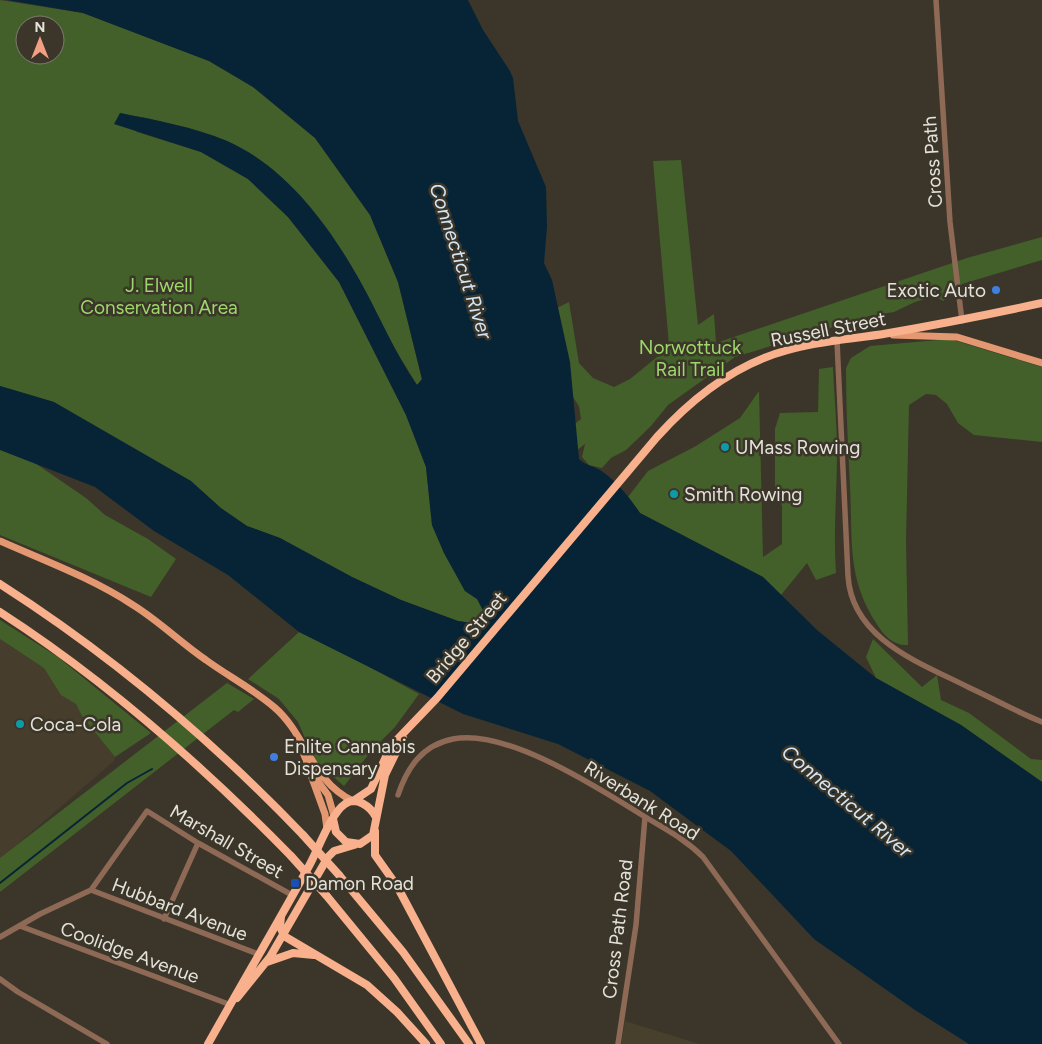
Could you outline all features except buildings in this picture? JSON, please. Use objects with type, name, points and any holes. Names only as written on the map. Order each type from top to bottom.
[{"type":"highway","name":"Russell Street","points":[[552,560],[646,449],[692,401],[738,370],[788,349],[962,321],[1042,303]]},
{"type":"highway","name":"Bridge Street","points":[[353,801],[370,789],[386,752],[405,734],[552,560]]},
{"type":"highway","points":[[0,584],[94,649],[177,716],[207,741],[303,835],[403,952],[469,1044]]},
{"type":"highway","points":[[0,612],[69,660],[158,730],[189,757],[291,856],[326,895],[400,985],[441,1044]]},
{"type":"highway","name":"Bridge Street","points":[[376,816],[387,768],[405,734]]},
{"type":"highway","points":[[208,1044],[283,913],[334,817],[344,804],[353,801],[367,806],[376,816],[375,855],[398,886],[481,1044]]},
{"type":"highway","points":[[334,817],[339,836],[346,842],[354,844]]},
{"type":"highway","points":[[231,1005],[266,963],[284,936],[328,857],[334,852],[368,840],[375,831]]},
{"type":"highway","points":[[283,913],[280,926],[284,936],[367,985],[397,1012],[426,1044]]},
{"type":"highway","points":[[266,963],[293,953],[321,957]]},
{"type":"main road","points":[[877,335],[951,336],[1042,363]]},
{"type":"main road","points":[[0,542],[96,583],[134,605],[198,654],[269,703],[292,726],[310,760],[330,785],[353,801]]},
{"type":"main road","points":[[300,742],[325,814],[327,831]]},
{"type":"main road","points":[[310,772],[328,794],[334,817]]},
{"type":"street","name":"Cross Path","points":[[936,0],[950,222],[962,321]]},
{"type":"street","points":[[837,341],[848,576],[853,603],[864,619],[899,653],[1042,722]]},
{"type":"street","name":"Riverbank Road","points":[[398,795],[405,774],[423,752],[445,741],[470,737],[498,742],[542,760],[603,790],[678,836],[703,857],[839,1044]]},
{"type":"street","name":"Marshall Street","points":[[91,890],[147,811],[198,843],[292,896]]},
{"type":"street","name":"Cross Path Road","points":[[618,1044],[636,925],[645,817]]},
{"type":"street","points":[[164,919],[198,843]]},
{"type":"street","points":[[0,937],[91,890]]},
{"type":"street","name":"Hubbard Avenue","points":[[91,890],[258,954]]},
{"type":"street","name":"Coolidge Avenue","points":[[20,926],[231,1005]]},
{"type":"street","points":[[0,979],[18,992],[107,1044]]},
{"type":"shaded area","name":"Coca-Cola","points":[[0,639],[44,668],[61,694],[76,704],[82,716],[115,757],[114,761],[0,859]]},
{"type":"shaded area","points":[[625,1021],[693,1042],[700,1044],[621,1044]]},
{"type":"green space","name":"J. Elwell Conservation Area","points":[[0,0],[83,13],[209,61],[253,87],[315,138],[370,215],[398,282],[422,380],[417,385],[333,240],[297,193],[277,173],[253,155],[214,136],[175,124],[120,113],[137,132],[201,152],[248,179],[288,217],[339,282],[406,415],[426,467],[432,525],[444,553],[465,591],[477,599],[485,614],[484,620],[472,623],[458,621],[401,600],[352,577],[280,538],[247,526],[54,402],[0,386]]},
{"type":"green space","name":"Norwottuck Rail Trail","points":[[681,160],[698,325],[714,314],[716,343],[967,258],[1042,237],[1042,260],[962,284],[955,290],[946,293],[947,298],[943,301],[935,296],[915,302],[894,312],[869,316],[735,357],[668,405],[651,426],[626,450],[611,458],[602,468],[589,465],[582,457],[585,444],[513,499],[503,481],[581,419],[579,406],[570,393],[557,308],[569,302],[579,363],[593,378],[614,387],[630,379],[667,349],[669,345],[653,161]]},
{"type":"green space","points":[[950,339],[1042,367],[1042,442],[974,435],[958,423],[947,404],[936,395],[926,394],[909,405],[906,541],[908,645],[903,645],[891,640],[878,626],[861,592],[856,575],[852,542],[846,368],[851,358],[870,346]]},
{"type":"green space","points":[[833,367],[837,440],[836,573],[816,580],[807,563],[781,595],[763,577],[640,513],[628,497],[648,471],[696,446],[740,418],[759,391],[763,557],[782,544],[782,506],[775,487],[775,429],[780,413],[818,412],[819,369]]},
{"type":"green space","points":[[0,439],[86,498],[105,515],[148,539],[176,559],[151,597],[0,535]]},
{"type":"green space","points":[[0,620],[58,657],[151,733],[115,757],[82,716],[76,704],[61,695],[44,668],[0,639]]},
{"type":"green space","points":[[299,632],[342,652],[419,694],[395,727],[372,750],[344,786],[315,761],[298,722],[279,699],[248,679]]},
{"type":"green space","points":[[873,639],[922,687],[937,675],[941,700],[969,713],[1031,759],[1042,760],[1042,782],[961,725],[876,678],[866,657]]},
{"type":"green space","points":[[227,683],[254,699],[238,712],[234,710],[0,892],[0,858]]},
{"type":"water","name":"Connecticut River","points":[[7,0],[468,0],[483,30],[513,78],[518,121],[546,187],[547,227],[544,263],[552,280],[570,362],[579,459],[608,476],[623,491],[640,513],[763,577],[817,630],[876,678],[961,725],[1042,782],[1042,1044],[969,1044],[915,1010],[814,939],[731,851],[650,791],[558,744],[463,714],[299,632],[228,575],[154,531],[95,487],[0,450],[0,386],[54,402],[191,481],[221,508],[247,526],[280,538],[352,577],[401,600],[458,621],[472,623],[484,620],[485,614],[477,599],[465,591],[444,553],[432,525],[426,467],[406,415],[339,282],[288,217],[248,179],[201,152],[114,124],[120,113],[174,124],[214,136],[248,152],[287,182],[319,218],[347,258],[417,385],[422,379],[398,282],[370,215],[315,138],[253,87],[209,61],[83,13]]},
{"type":"waterway","points":[[0,883],[127,783],[152,769]]},
{"type":"place","name":"Exotic Auto","points":[[996,290]]},
{"type":"place","name":"UMass Rowing","points":[[725,447]]},
{"type":"place","name":"Smith Rowing","points":[[674,494]]},
{"type":"place","name":"Coca-Cola","points":[[20,724]]},
{"type":"place","name":"Enlite Cannabis Dispensary","points":[[274,757]]},
{"type":"place","name":"Damon Road","points":[[295,883]]}]
